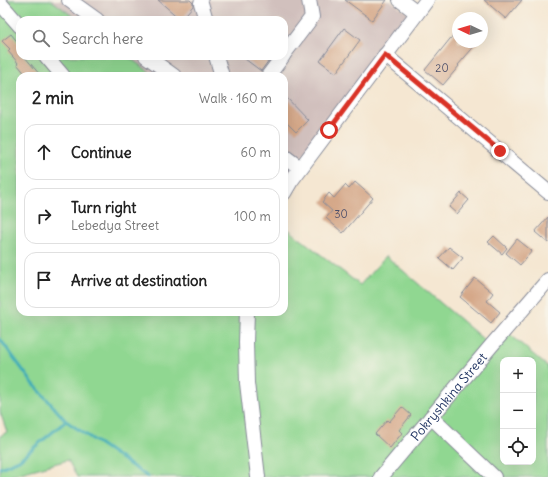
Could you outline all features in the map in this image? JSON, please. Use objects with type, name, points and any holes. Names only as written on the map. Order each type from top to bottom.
[{"type":"street","points":[[69,0],[91,16]]},
{"type":"street","points":[[288,48],[312,17],[309,0]]},
{"type":"street","points":[[400,0],[417,13]]},
{"type":"street","points":[[288,186],[300,168],[388,57],[426,0]]},
{"type":"street","points":[[0,3],[16,21]]},
{"type":"street","points":[[201,3],[205,16]]},
{"type":"street","points":[[388,57],[548,192]]},
{"type":"street","points":[[49,60],[60,72]]},
{"type":"street","points":[[152,60],[168,72]]},
{"type":"street","points":[[217,60],[221,72]]},
{"type":"street","points":[[271,72],[279,60]]},
{"type":"street","points":[[288,159],[300,168]]},
{"type":"street","name":"Pokryshkina Street","points":[[381,477],[548,280]]},
{"type":"street","points":[[247,316],[247,383],[258,477]]},
{"type":"street","points":[[431,417],[494,477]]},
{"type":"shaded area","points":[[51,0],[390,0],[409,14],[289,174],[288,72],[149,72],[133,60],[288,60],[288,16],[73,16]]},
{"type":"green space","points":[[0,0],[51,0],[73,16],[16,16],[16,60],[133,60],[149,72],[16,72],[16,316],[288,316],[288,229],[360,285],[386,256],[491,346],[505,330],[548,367],[548,477],[77,477],[68,460],[6,477],[0,477],[0,436],[7,432],[0,412]]},
{"type":"building","points":[[158,0],[190,0],[193,3],[193,6],[184,16],[176,16]]},
{"type":"building","points":[[345,0],[387,0],[372,20]]},
{"type":"building","points":[[484,0],[522,0],[506,19]]},
{"type":"building","points":[[344,28],[360,40],[336,73],[320,61]]},
{"type":"building","points":[[11,34],[16,40],[16,60],[27,60],[38,72],[24,72],[8,51],[10,49],[2,41]]},
{"type":"building","points":[[452,36],[452,48],[473,48],[443,85],[425,70]]},
{"type":"building","points":[[246,60],[269,60],[261,71]]},
{"type":"building","points":[[288,99],[308,120],[296,132],[288,124]]},
{"type":"building","points":[[355,182],[373,198],[343,233],[326,218],[332,211],[322,202],[329,193],[334,198],[345,185],[349,189]]},
{"type":"building","points":[[461,193],[469,200],[457,214],[449,207]]},
{"type":"building","points":[[548,217],[548,243],[535,232]]},
{"type":"building","points":[[494,236],[507,248],[502,254],[488,242]]},
{"type":"building","points":[[517,239],[532,251],[520,265],[506,253]]},
{"type":"building","points":[[449,247],[463,258],[453,270],[439,258]]},
{"type":"building","points":[[475,278],[493,293],[487,301],[500,312],[491,323],[460,297]]},
{"type":"building","points":[[402,407],[411,415],[399,430],[402,433],[390,448],[375,434],[387,420],[389,422]]},
{"type":"waterway","points":[[0,339],[31,381],[66,421],[148,477]]},
{"type":"waterway","points":[[0,468],[19,460],[66,421]]},
{"type":"route","points":[[329,130],[385,55],[500,151]]}]
